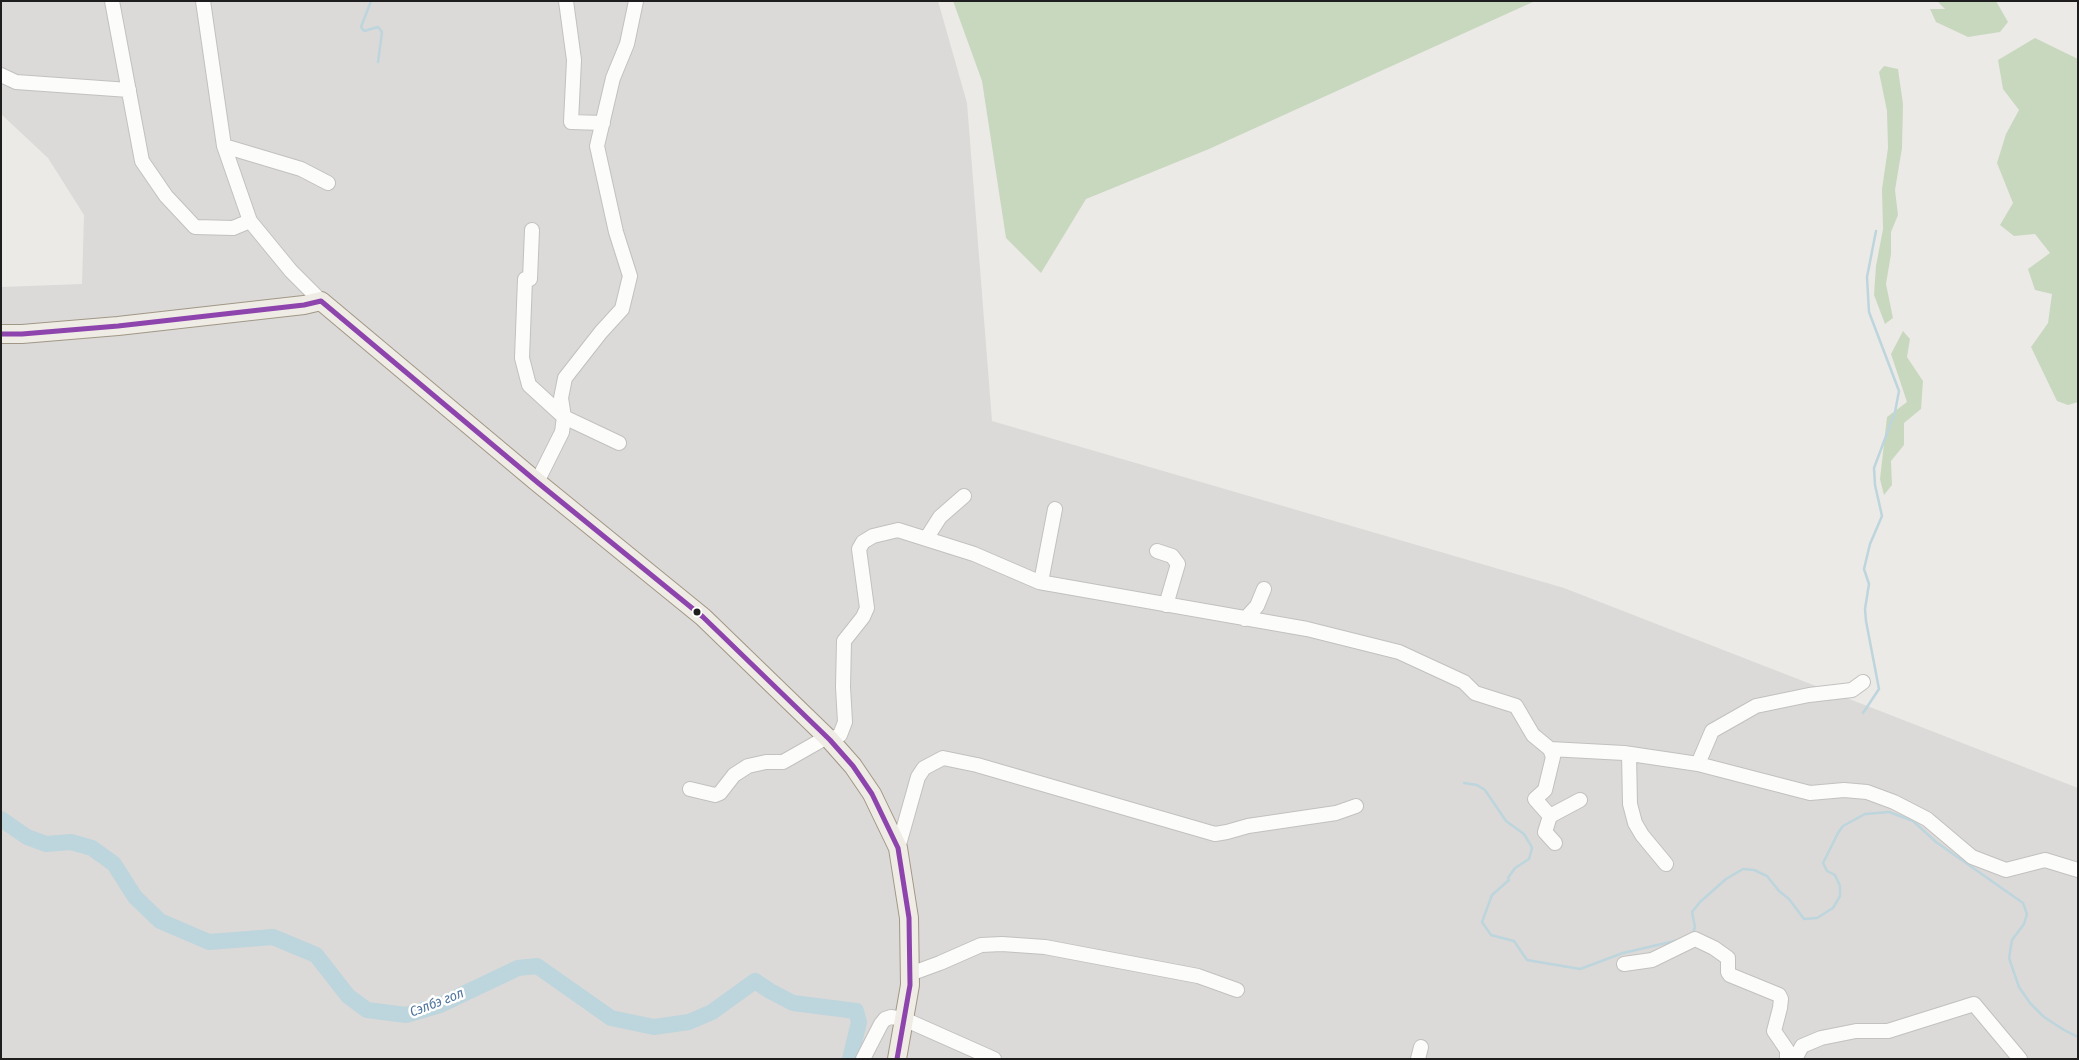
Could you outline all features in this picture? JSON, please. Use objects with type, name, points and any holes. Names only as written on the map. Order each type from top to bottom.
[{"type":"main road","points":[[1,334],[118,326],[304,305],[321,301],[537,482],[704,617],[853,766],[872,794],[898,848],[909,918],[910,985],[897,1059]]},
{"type":"street","points":[[112,1],[142,161],[166,196],[195,227],[233,228],[250,221]]},
{"type":"street","points":[[203,1],[224,146],[250,221],[291,271],[321,301]]},
{"type":"street","points":[[566,1],[574,60],[571,122],[603,123]]},
{"type":"street","points":[[537,482],[562,432],[564,417],[561,398],[565,378],[601,332],[622,309],[630,276],[616,232],[597,146],[613,78],[626,44],[636,1]]},
{"type":"street","points":[[1,75],[16,82],[129,90]]},
{"type":"street","points":[[224,146],[301,170],[328,183]]},
{"type":"street","points":[[532,230],[530,279],[525,280],[522,358],[529,385],[564,417],[619,443]]},
{"type":"street","points":[[926,539],[940,516],[964,496]]},
{"type":"street","points":[[1041,582],[1055,510]]},
{"type":"street","points":[[690,789],[715,795],[720,793],[734,775],[748,766],[766,762],[783,762],[828,739],[840,735],[845,722],[843,687],[844,641],[864,618],[867,608],[859,549],[863,542],[873,536],[898,530],[974,554],[1041,582],[1307,630],[1399,652],[1464,682],[1475,693],[1516,706],[1533,735],[1550,749],[1553,757],[1545,790],[1535,799],[1550,816]]},
{"type":"street","points":[[1157,551],[1172,556],[1178,564],[1166,605]]},
{"type":"street","points":[[1245,619],[1257,606],[1264,589]]},
{"type":"street","points":[[1698,764],[1712,731],[1756,706],[1836,690],[1852,690],[1863,682]]},
{"type":"street","points":[[1550,749],[1629,754],[1698,764],[1810,793],[1844,790],[1867,792],[1894,802],[1927,819],[1972,857],[2006,870],[2046,860],[2078,870]]},
{"type":"street","points":[[1629,754],[1630,804],[1635,823],[1642,835],[1666,864]]},
{"type":"street","points":[[898,848],[918,777],[924,768],[943,758],[977,765],[1215,834],[1248,826],[1336,813],[1356,806]]},
{"type":"street","points":[[1555,844],[1545,832],[1550,816],[1580,800]]},
{"type":"street","points":[[1624,964],[1652,960],[1695,939],[1714,948],[1728,958],[1728,972],[1730,975],[1778,995],[1781,999],[1774,1031],[1786,1050],[1787,1059]]},
{"type":"street","points":[[910,974],[981,946],[1002,944],[1045,947],[1198,976],[1237,990]]},
{"type":"street","points":[[1795,1059],[1802,1046],[1821,1038],[1856,1031],[1888,1031],[1974,1004],[2020,1059]]},
{"type":"street","points":[[863,1059],[885,1019],[891,1017],[904,1019],[994,1059]]},
{"type":"shaded area","points":[[1,1],[938,1],[967,103],[992,421],[1564,588],[2078,788],[2078,1059],[1,1059],[1,287],[82,284],[84,215],[48,158],[1,114]]},
{"type":"green space","points":[[953,1],[1535,1],[1209,149],[1086,199],[1041,273],[1006,238],[982,81]]},
{"type":"green space","points":[[1937,1],[1996,1],[2008,22],[2000,32],[1968,37],[1936,22],[1930,9],[1945,9]]},
{"type":"green space","points":[[2035,38],[2078,59],[2078,402],[2068,405],[2057,401],[2031,347],[2048,323],[2052,294],[2035,290],[2028,269],[2050,253],[2035,234],[2014,236],[2000,225],[2013,203],[1997,163],[2006,134],[2019,110],[2003,89],[1998,60]]},
{"type":"green space","points":[[1884,66],[1898,69],[1903,104],[1902,148],[1895,190],[1898,215],[1891,232],[1891,254],[1886,284],[1893,318],[1885,324],[1874,295],[1876,266],[1883,229],[1882,189],[1888,148],[1887,111],[1879,72]]},
{"type":"green space","points":[[1903,331],[1910,339],[1907,357],[1923,381],[1921,409],[1904,423],[1904,445],[1891,461],[1892,485],[1884,495],[1880,479],[1887,417],[1907,402],[1891,354]]},
{"type":"waterway","points":[[371,1],[361,27],[364,31],[378,27],[382,32],[378,62]]},
{"type":"waterway","points":[[1863,713],[1879,689],[1866,621],[1865,609],[1869,584],[1864,569],[1870,544],[1882,516],[1875,485],[1874,468],[1895,412],[1899,391],[1869,312],[1867,277],[1876,231]]},
{"type":"waterway","points":[[1464,783],[1477,785],[1485,790],[1506,821],[1524,834],[1532,848],[1529,859],[1515,868],[1508,878]]},
{"type":"waterway","points":[[1693,933],[1695,927],[1692,912],[1700,902],[1726,879],[1743,869],[1754,870],[1767,876],[1779,891],[1789,899],[1804,919],[1817,918],[1833,908],[1840,896],[1840,886],[1835,875],[1827,871],[1823,863],[1838,833],[1843,826],[1865,814],[1889,812],[1913,821],[1936,842],[2023,903],[2027,914],[2024,924],[2012,940],[2009,958],[2019,987],[2030,1003],[2044,1017],[2078,1037]]},
{"type":"waterway","name":"Сэлбэ гол","points":[[1,819],[27,837],[46,844],[71,842],[92,848],[114,864],[135,897],[160,921],[209,942],[273,937],[316,955],[348,996],[367,1010],[406,1015],[440,1005],[518,968],[537,966],[611,1018],[654,1027],[689,1022],[712,1012],[755,981],[793,1003],[856,1011],[859,1022],[850,1059]]},
{"type":"waterway","points":[[1509,880],[1492,895],[1482,922],[1491,935],[1514,941],[1527,960],[1580,969],[1623,953],[1679,940]]},
{"type":"transit line","points":[[1,334],[118,326],[304,305],[321,301],[537,482],[703,617],[830,740],[853,766],[872,794],[898,848],[909,918],[910,985],[897,1059]]}]
